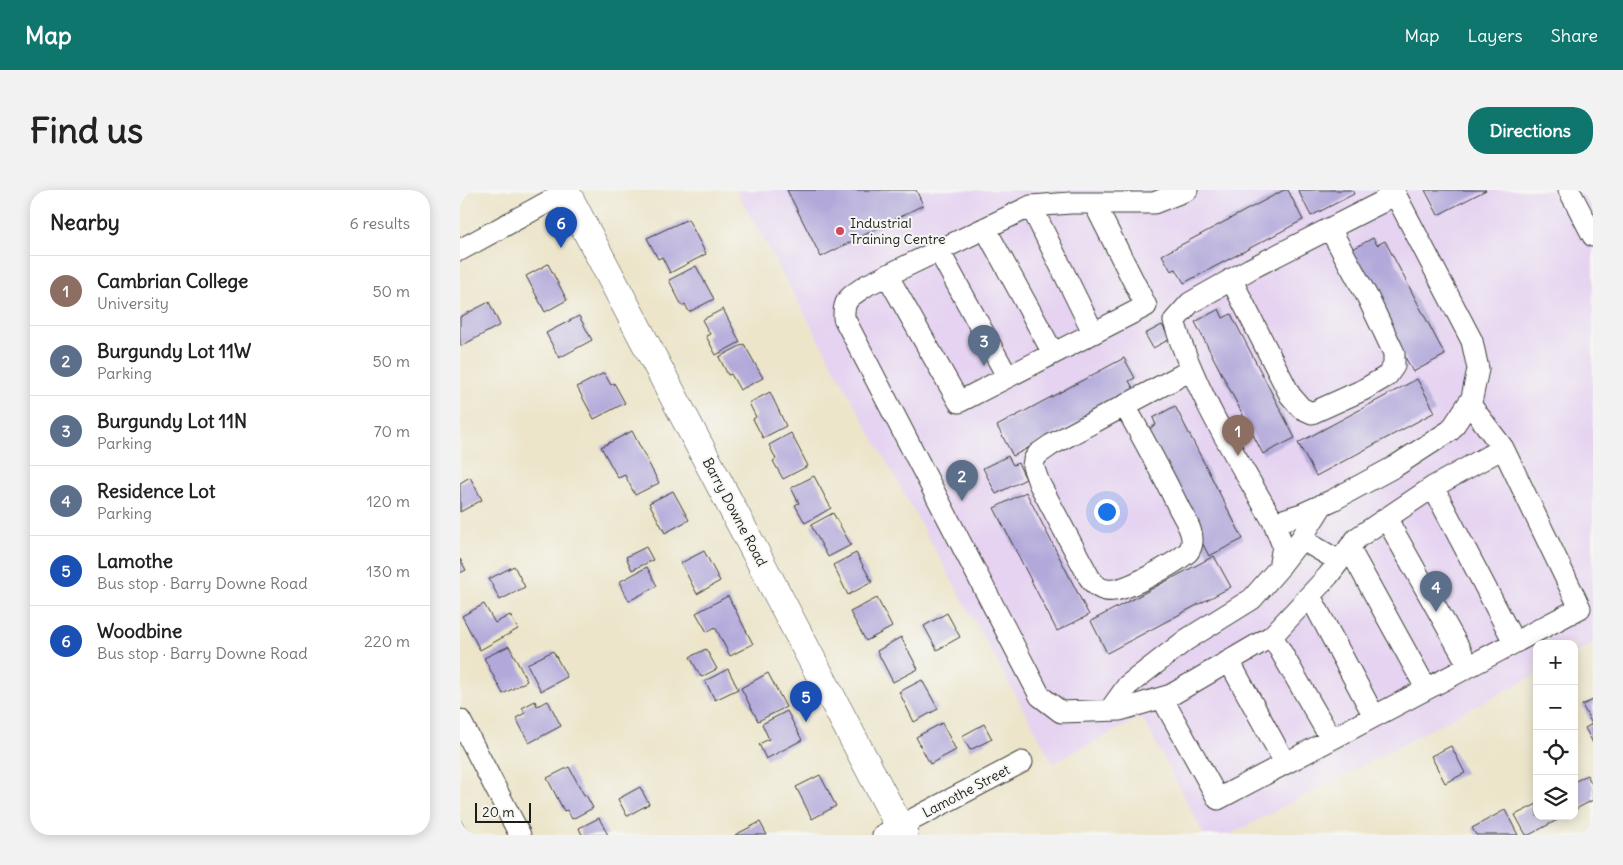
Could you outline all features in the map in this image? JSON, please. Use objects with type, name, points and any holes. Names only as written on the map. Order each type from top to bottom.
[{"type":"main road","name":"Barry Downe Road","points":[[565,191],[896,832]]},
{"type":"street","points":[[1187,190],[1154,203],[1071,203],[1031,206],[867,285],[847,299],[844,306],[844,318],[1040,696],[1061,712],[1120,710],[1171,695],[1272,636],[1310,596],[1357,538],[1433,487],[1503,448]]},
{"type":"street","points":[[1279,568],[1283,546],[1274,523],[1197,384],[1174,321],[1190,303],[1231,279],[1380,203],[1387,198],[1389,190]]},
{"type":"street","points":[[1274,523],[1323,504],[1394,467],[1450,430],[1472,398],[1478,369],[1472,341],[1393,190]]},
{"type":"street","points":[[1569,190],[1593,236]]},
{"type":"street","points":[[460,250],[565,191]]},
{"type":"street","points":[[887,276],[959,402],[1146,306],[1094,203]]},
{"type":"street","points":[[1031,206],[1093,332]]},
{"type":"street","points":[[985,228],[1053,353]]},
{"type":"street","points":[[1231,279],[1290,395],[1301,408],[1312,413],[1363,390],[1387,376],[1394,366],[1394,353],[1368,298],[1330,229]]},
{"type":"street","points":[[939,251],[1007,376]]},
{"type":"street","points":[[1125,406],[1168,484],[1190,529],[1192,541],[1190,550],[1178,559],[1144,578],[1113,590],[1103,589],[1094,585],[1039,483],[1033,466],[1038,454],[1051,445],[1191,370]]},
{"type":"street","points":[[1162,698],[1218,799],[1580,608],[1503,448],[1469,403]]},
{"type":"street","points":[[1433,487],[1514,642]]},
{"type":"street","points":[[1110,710],[1128,686],[1186,640],[1252,599],[1301,539],[1323,504]]},
{"type":"street","points":[[1386,518],[1469,666]]},
{"type":"street","points":[[1301,539],[1344,555],[1426,688]]},
{"type":"street","points":[[1310,596],[1374,716]]},
{"type":"street","points":[[1272,636],[1331,739]]},
{"type":"street","points":[[1229,661],[1285,763]]},
{"type":"street","points":[[460,720],[520,835]]},
{"type":"street","name":"Lamothe Street","points":[[896,832],[1022,762]]},
{"type":"shaded area","points":[[736,190],[1593,190],[1593,644],[1578,652],[1578,640],[1533,640],[1533,676],[1229,835],[1204,835],[1142,717],[1053,763]]},
{"type":"building","name":"Industrial Training Centre","points":[[787,190],[916,190],[923,205],[821,257]]},
{"type":"building","points":[[1284,190],[1288,190],[1303,220],[1184,283],[1176,269],[1171,271],[1162,255]]},
{"type":"building","points":[[1298,190],[1352,190],[1354,194],[1311,216]]},
{"type":"building","points":[[1425,190],[1486,190],[1438,215]]},
{"type":"building","points":[[688,219],[706,254],[670,273],[662,257],[658,259],[647,238]]},
{"type":"building","points":[[1373,238],[1377,245],[1385,241],[1445,355],[1413,372],[1349,251]]},
{"type":"building","points":[[548,264],[567,300],[545,312],[526,276]]},
{"type":"building","points":[[696,266],[714,299],[689,312],[685,304],[682,306],[669,280]]},
{"type":"building","points":[[489,302],[500,325],[461,346],[460,317]]},
{"type":"building","points":[[723,309],[740,342],[716,355],[706,336],[710,334],[702,320]]},
{"type":"building","points":[[1219,309],[1223,318],[1231,314],[1295,438],[1263,454],[1195,322]]},
{"type":"building","points":[[579,316],[592,340],[559,358],[546,333]]},
{"type":"building","points":[[1162,325],[1170,339],[1153,348],[1145,334]]},
{"type":"building","points":[[744,344],[763,378],[740,390],[731,374],[728,375],[719,357]]},
{"type":"building","points":[[1124,358],[1135,378],[1129,381],[1135,391],[1013,456],[997,426]]},
{"type":"building","points":[[604,373],[611,385],[614,383],[625,403],[594,419],[577,387]]},
{"type":"building","points":[[1417,379],[1435,412],[1316,476],[1298,443]]},
{"type":"building","points":[[770,392],[786,426],[763,438],[753,419],[756,417],[749,403]]},
{"type":"building","points":[[1175,406],[1243,539],[1209,556],[1145,431],[1156,425],[1153,418]]},
{"type":"building","points":[[632,431],[659,483],[635,495],[625,475],[618,478],[601,447]]},
{"type":"building","points":[[791,433],[808,466],[783,479],[773,461],[776,459],[769,445]]},
{"type":"building","points":[[1008,456],[1013,465],[1018,463],[1026,479],[996,494],[983,468]]},
{"type":"building","points":[[814,476],[831,508],[805,523],[795,505],[799,503],[791,488]]},
{"type":"building","points":[[470,477],[482,500],[460,512],[460,483]]},
{"type":"building","points":[[673,491],[689,520],[665,533],[649,503]]},
{"type":"building","points":[[1026,492],[1089,615],[1057,631],[994,508]]},
{"type":"building","points":[[833,513],[851,545],[828,557],[811,525]]},
{"type":"building","points":[[646,547],[653,560],[632,570],[626,557]]},
{"type":"building","points":[[704,551],[720,581],[697,594],[681,563]]},
{"type":"building","points":[[856,553],[872,582],[848,595],[833,565]]},
{"type":"building","points":[[1214,556],[1231,587],[1107,653],[1091,621]]},
{"type":"building","points":[[460,559],[466,570],[460,573]]},
{"type":"building","points":[[514,566],[525,587],[500,600],[489,579]]},
{"type":"building","points":[[647,567],[657,586],[629,601],[619,582]]},
{"type":"building","points":[[728,596],[753,644],[730,656],[715,627],[707,632],[696,613]]},
{"type":"building","points":[[877,598],[892,627],[866,641],[850,612]]},
{"type":"building","points":[[484,604],[495,623],[510,615],[518,629],[480,650],[462,616]]},
{"type":"building","points":[[947,613],[960,637],[937,650],[924,626]]},
{"type":"building","points":[[901,637],[918,669],[893,682],[877,651]]},
{"type":"building","points":[[509,646],[527,681],[503,694],[484,658]]},
{"type":"building","points":[[706,649],[717,669],[701,677],[690,657]]},
{"type":"building","points":[[553,651],[567,677],[541,691],[527,664]]},
{"type":"building","points":[[728,669],[738,689],[715,700],[705,681]]},
{"type":"building","points":[[768,673],[786,707],[758,721],[741,688]]},
{"type":"building","points":[[922,680],[938,709],[914,722],[899,692]]},
{"type":"building","points":[[1593,700],[1593,743],[1585,728],[1592,724],[1582,705]]},
{"type":"building","points":[[535,701],[537,706],[548,701],[561,726],[529,743],[516,718],[525,713],[522,708]]},
{"type":"building","points":[[787,711],[802,740],[766,759],[759,744],[769,739],[762,724]]},
{"type":"building","points":[[942,723],[956,750],[930,764],[916,737]]},
{"type":"building","points":[[984,724],[992,739],[970,750],[962,736]]},
{"type":"building","points":[[1451,746],[1465,773],[1445,783],[1431,756]]},
{"type":"building","points":[[569,767],[593,808],[572,819],[567,810],[564,811],[547,778]]},
{"type":"building","points":[[820,775],[836,806],[812,819],[796,787]]},
{"type":"building","points":[[1587,775],[1593,786],[1593,800],[1578,808],[1578,780]]},
{"type":"building","points":[[640,787],[649,804],[627,816],[618,799]]},
{"type":"building","points":[[1533,806],[1533,820],[1557,820],[1526,835],[1515,815]]},
{"type":"building","points":[[1505,810],[1518,835],[1476,835],[1472,828]]},
{"type":"building","points":[[599,818],[608,835],[582,835],[579,828]]},
{"type":"building","points":[[460,820],[468,835],[460,835]]},
{"type":"building","points":[[760,822],[767,835],[735,835]]},
{"type":"place","name":"Industrial Training Centre","points":[[840,231]]},
{"type":"place","name":"Woodbine","points":[[561,248]]},
{"type":"place","name":"Burgundy Lot 11N","points":[[984,366]]},
{"type":"place","name":"Cambrian College","points":[[1238,456]]},
{"type":"place","name":"Burgundy Lot 11W","points":[[962,501]]},
{"type":"place","name":"Residence Lot","points":[[1436,612]]},
{"type":"place","name":"Lamothe","points":[[806,722]]}]
